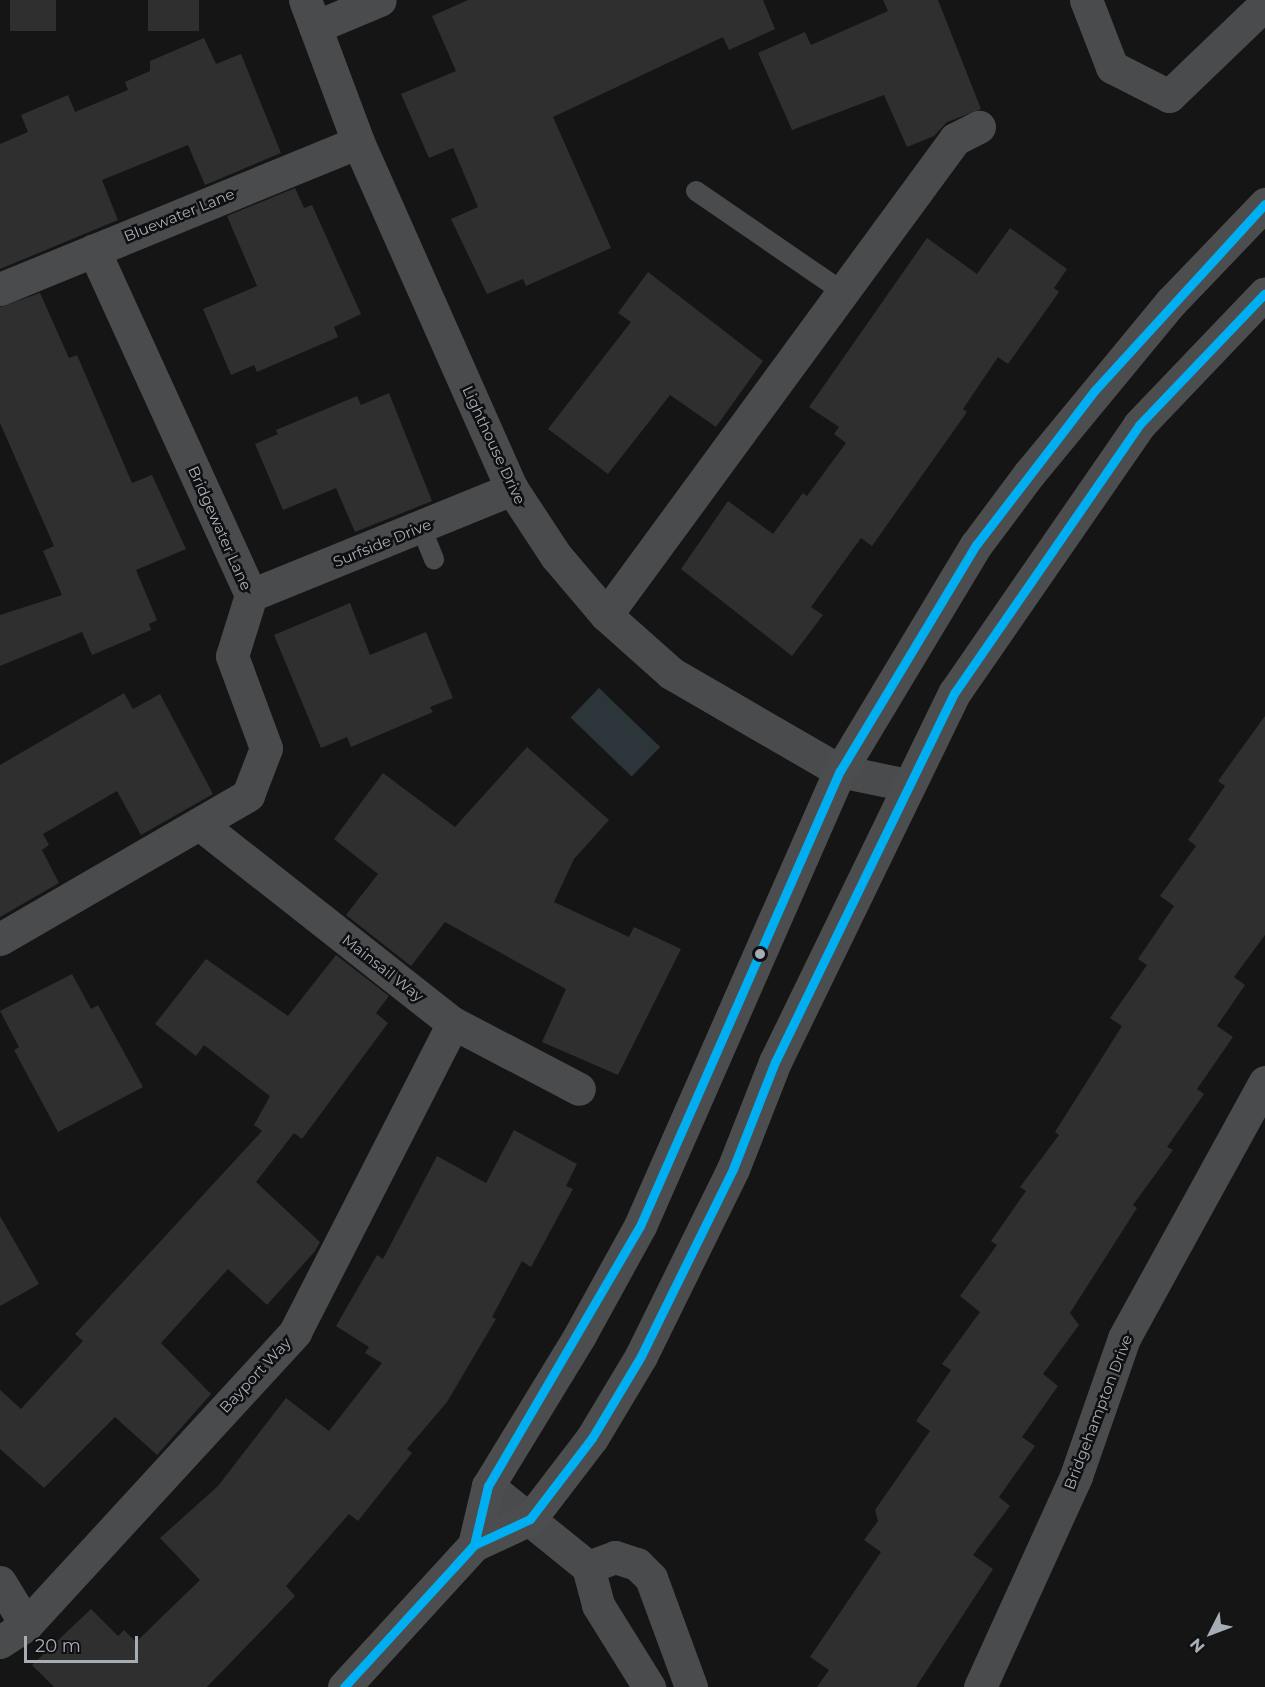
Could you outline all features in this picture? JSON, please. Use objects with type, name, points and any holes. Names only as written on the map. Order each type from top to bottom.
[{"type":"main road","points":[[474,1545],[488,1486],[580,1335],[640,1226],[840,771],[976,545],[1103,381],[1265,204]]},
{"type":"main road","points":[[344,1687],[474,1545],[530,1519],[592,1438],[641,1356],[733,1169],[775,1062],[907,785],[955,692],[1139,426],[1265,293]]},
{"type":"street","points":[[310,13],[381,0]]},
{"type":"street","points":[[1086,0],[1112,67],[1169,96],[1265,4]]},
{"type":"street","name":"Lighthouse Drive","points":[[310,13],[358,142],[512,489],[556,556],[606,615],[671,673],[840,771],[907,785]]},
{"type":"street","points":[[606,615],[955,139],[979,127]]},
{"type":"street","name":"Bluewater Lane","points":[[0,289],[358,142]]},
{"type":"street","name":"Bridgewater Lane","points":[[94,250],[251,595],[232,656],[266,748],[248,795],[201,825]]},
{"type":"street","name":"Surfside Drive","points":[[251,595],[512,489]]},
{"type":"street","points":[[0,939],[201,825]]},
{"type":"street","name":"Mainsail Way","points":[[201,825],[453,1023],[579,1089]]},
{"type":"street","name":"Bayport Way","points":[[13,1633],[295,1332],[453,1023]]},
{"type":"street","name":"Bridgehampton Drive","points":[[980,1687],[1076,1476],[1124,1338],[1265,1082]]},
{"type":"street","points":[[488,1486],[588,1567],[598,1605],[649,1687]]},
{"type":"street","points":[[588,1567],[615,1557],[636,1564],[651,1578],[692,1687]]},
{"type":"street","points":[[0,1582],[13,1633]]},
{"type":"lane","points":[[696,190],[843,292]]},
{"type":"lane","points":[[421,527],[434,559]]},
{"type":"shaded area","points":[[599,688],[660,747],[632,777],[571,717]]},
{"type":"building","points":[[10,0],[56,0],[56,31],[10,31]]},
{"type":"building","points":[[148,0],[199,0],[199,31],[148,31]]},
{"type":"building","points":[[468,0],[763,0],[775,29],[729,50],[723,37],[553,117],[611,248],[526,286],[523,279],[487,294],[451,219],[478,207],[453,148],[429,158],[401,94],[456,71],[432,16]]},
{"type":"building","points":[[883,0],[938,0],[981,109],[947,122],[934,136],[907,147],[884,95],[792,130],[758,53],[805,32],[811,45],[888,11]]},
{"type":"building","points":[[204,38],[216,64],[241,54],[281,153],[205,185],[188,145],[102,180],[118,220],[0,269],[0,144],[28,132],[21,115],[68,95],[75,112],[128,90],[125,82],[150,71],[150,61]]},
{"type":"building","points":[[295,188],[304,208],[312,205],[361,314],[334,327],[338,337],[257,372],[254,365],[231,375],[203,309],[257,286],[227,216]]},
{"type":"building","points":[[1010,228],[1067,269],[1054,288],[1059,292],[1008,364],[998,357],[963,409],[967,412],[872,546],[861,538],[811,607],[823,615],[792,656],[681,569],[728,501],[773,534],[803,493],[807,496],[846,443],[834,434],[839,427],[809,407],[927,238],[977,274]]},
{"type":"building","points":[[648,272],[763,361],[716,427],[670,395],[608,474],[548,429],[631,322],[618,313]]},
{"type":"building","points":[[40,293],[69,358],[77,355],[132,483],[152,475],[186,549],[136,570],[157,620],[149,624],[151,630],[92,655],[82,632],[0,666],[0,615],[62,595],[43,551],[54,546],[0,423],[0,307]]},
{"type":"building","points":[[389,393],[432,501],[355,532],[336,488],[283,510],[255,444],[278,434],[276,430],[357,396],[361,405]]},
{"type":"building","points":[[350,603],[370,655],[426,632],[453,698],[430,707],[433,712],[351,747],[347,737],[321,748],[274,635]]},
{"type":"building","points":[[124,693],[133,709],[160,694],[213,794],[141,835],[117,791],[43,834],[49,845],[42,850],[59,883],[0,917],[0,765]]},
{"type":"building","points":[[1265,716],[1265,935],[1234,977],[1245,985],[1217,1026],[1233,1037],[1197,1089],[1204,1094],[1167,1147],[1173,1150],[1133,1205],[1137,1208],[1070,1313],[1079,1325],[1043,1374],[1058,1386],[1022,1437],[1035,1446],[999,1497],[1010,1506],[973,1555],[993,1569],[916,1687],[817,1687],[829,1670],[810,1657],[881,1552],[864,1540],[878,1521],[875,1510],[930,1431],[916,1421],[951,1370],[942,1364],[980,1312],[960,1296],[997,1245],[991,1241],[1026,1191],[1020,1187],[1059,1135],[1055,1132],[1122,1026],[1110,1018],[1147,965],[1138,959],[1174,906],[1160,896],[1196,846],[1188,840],[1225,786],[1218,781]]},
{"type":"building","points":[[527,747],[609,820],[574,859],[554,902],[629,937],[634,927],[681,949],[618,1075],[542,1042],[566,989],[445,922],[411,966],[346,915],[378,874],[334,839],[383,773],[455,827]]},
{"type":"building","points":[[336,955],[389,996],[376,1013],[388,1023],[302,1139],[294,1133],[256,1182],[320,1242],[315,1251],[267,1305],[228,1269],[161,1343],[211,1394],[157,1455],[115,1417],[44,1488],[0,1449],[0,1390],[21,1409],[83,1341],[75,1334],[262,1131],[254,1125],[270,1096],[204,1045],[196,1056],[155,1024],[206,959],[288,1016]]},
{"type":"building","points":[[72,974],[91,1009],[98,1005],[143,1087],[58,1132],[14,1050],[19,1047],[0,1011]]},
{"type":"building","points":[[514,1130],[577,1164],[566,1186],[573,1189],[531,1267],[522,1261],[492,1317],[496,1319],[447,1402],[407,1449],[412,1453],[358,1521],[349,1514],[286,1586],[295,1596],[207,1687],[54,1687],[32,1665],[91,1609],[118,1636],[124,1630],[136,1642],[200,1580],[160,1538],[218,1486],[286,1398],[329,1431],[382,1363],[365,1353],[369,1347],[336,1326],[377,1255],[383,1259],[437,1156],[486,1183]]},
{"type":"building","points":[[0,1216],[39,1284],[0,1306]]},
{"type":"transit line","points":[[344,1687],[474,1545],[488,1486],[640,1226],[840,771],[976,545],[1095,390],[1265,204]]},
{"type":"transit line","points":[[454,1567],[474,1545],[530,1519],[592,1438],[641,1356],[733,1169],[775,1062],[955,692],[1139,425],[1265,293]]}]
